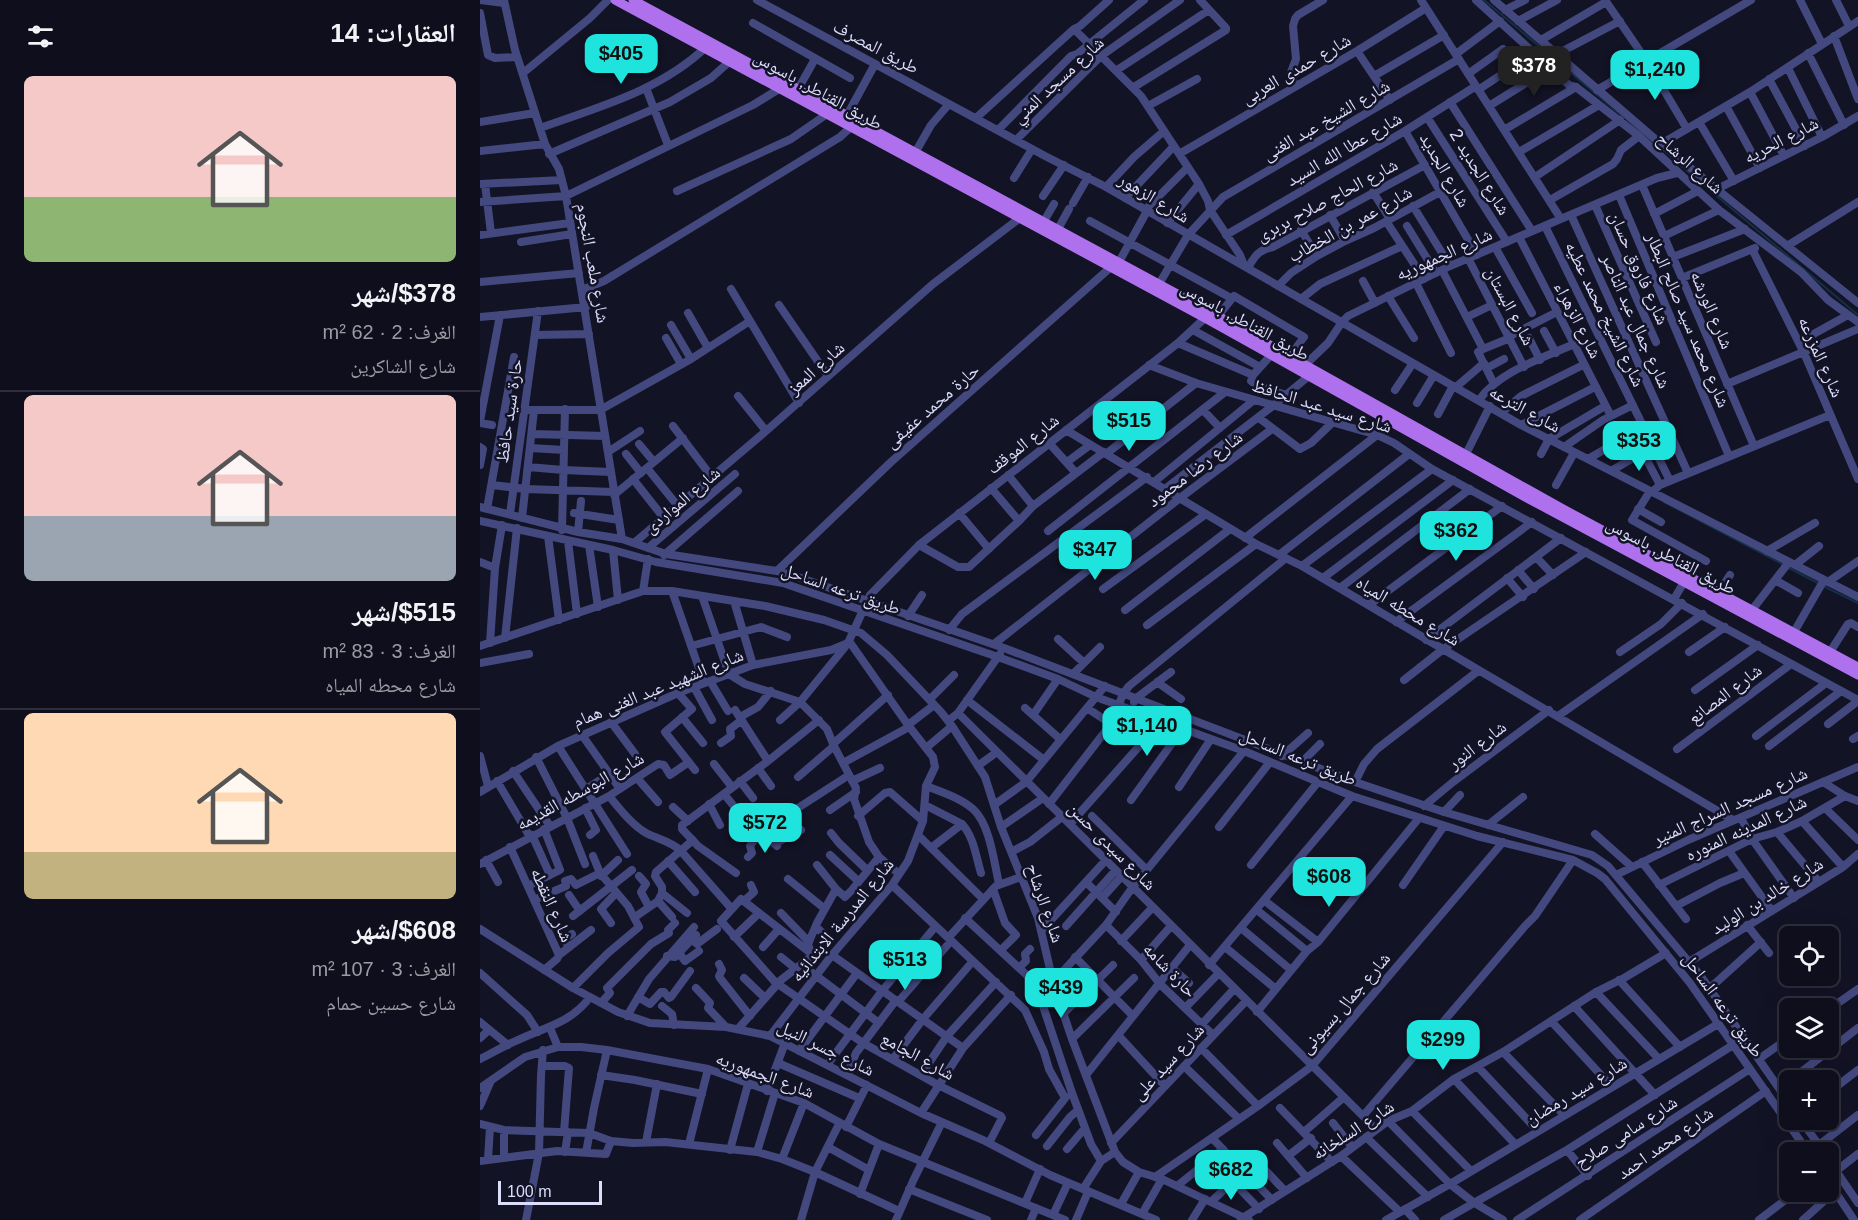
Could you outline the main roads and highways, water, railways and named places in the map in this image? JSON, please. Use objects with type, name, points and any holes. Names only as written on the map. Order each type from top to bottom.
[{"type":"main road","name":"طريق القناطر, باسوس","points":[[615,0],[706,47],[826,114],[915,153],[1044,221],[1205,318],[1527,498],[1858,675]]},
{"type":"main road","name":"طريق القناطر, باسوس","points":[[633,0],[798,89],[847,122],[1020,218],[1159,284],[1563,509],[1858,666]]},
{"type":"waterway","points":[[1484,0],[1652,141]]},
{"type":"waterway","points":[[1679,164],[1858,315]]},
{"type":"waterway","points":[[1664,502],[1784,565]]},
{"type":"waterway","points":[[1789,568],[1818,583]]},
{"type":"waterway","points":[[1823,586],[1858,603]]}]
